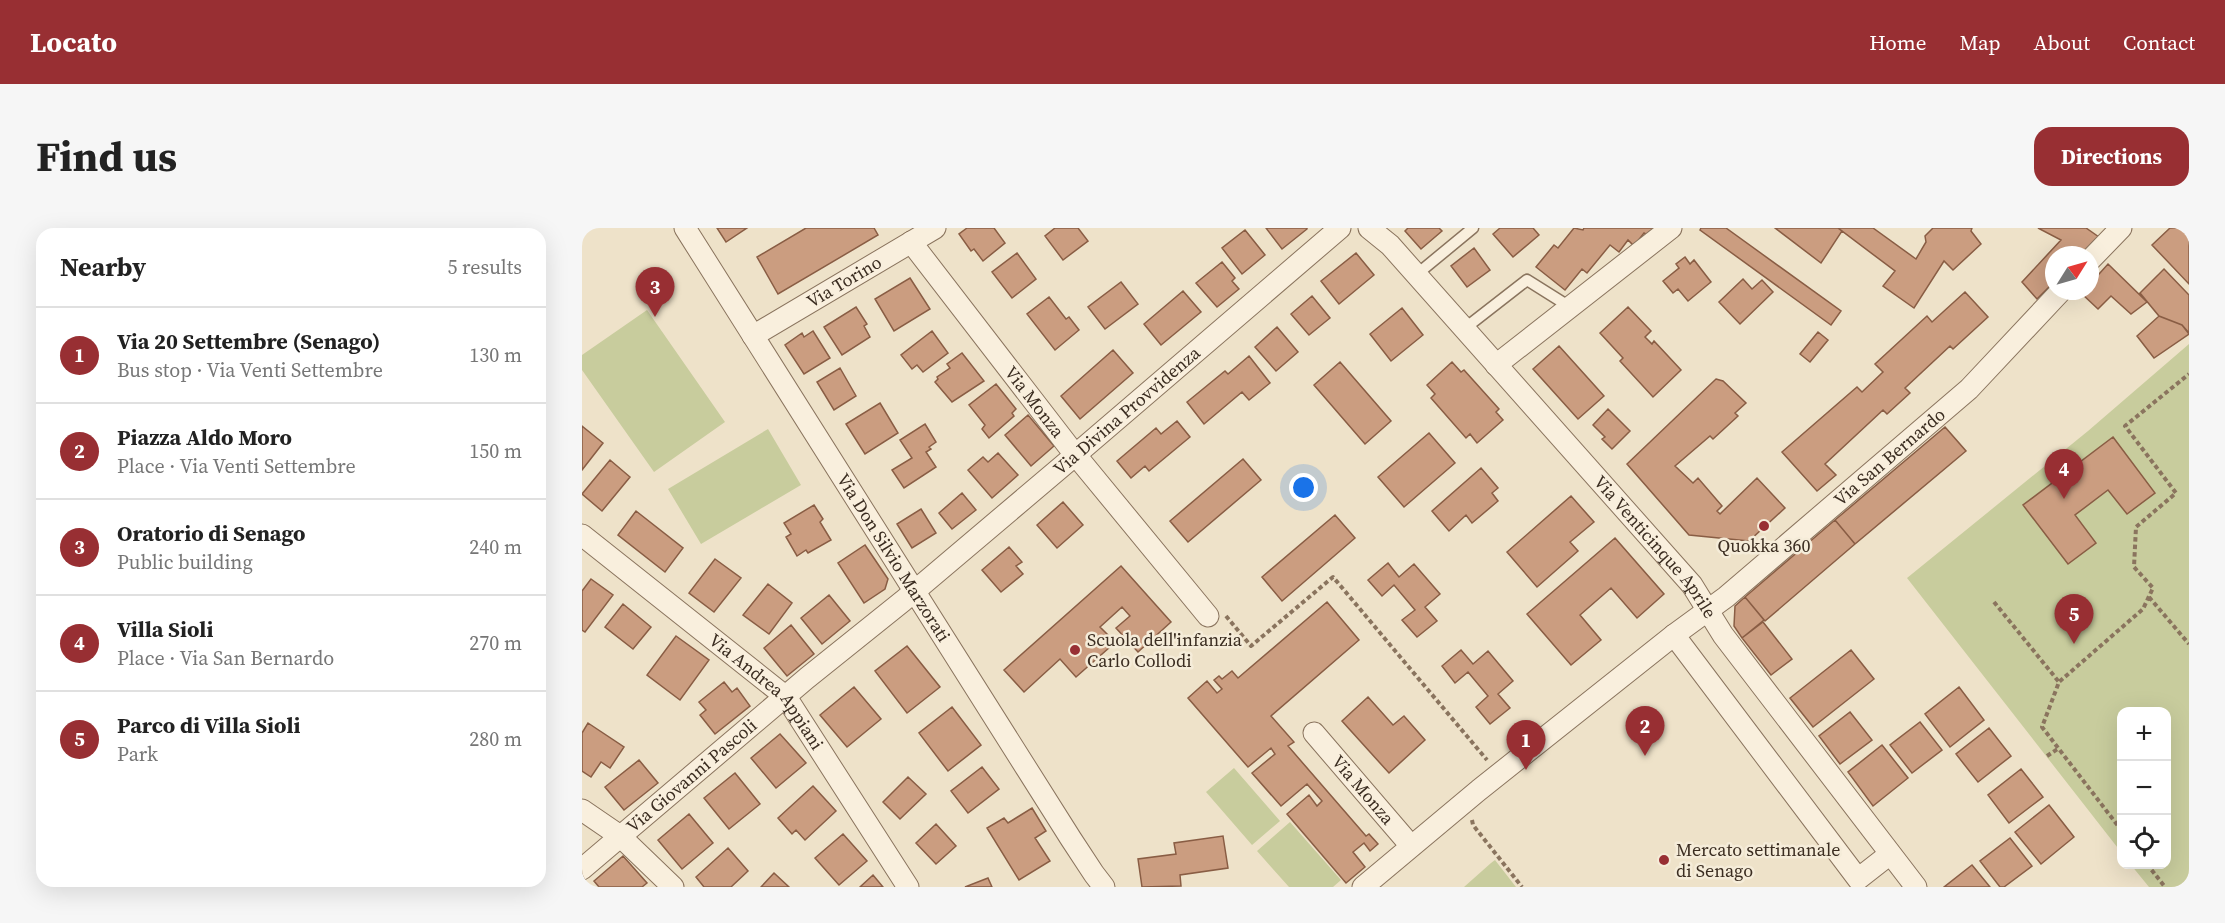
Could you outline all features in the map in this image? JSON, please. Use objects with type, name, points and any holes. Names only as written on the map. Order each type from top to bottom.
[{"type":"street","name":"Via Don Silvio Marzorati","points":[[685,228],[1071,839],[1104,887]]},
{"type":"street","name":"Via Torino","points":[[753,336],[935,228]]},
{"type":"street","name":"Via Divina Provvidenza","points":[[914,591],[1340,228]]},
{"type":"street","name":"Via Venticinque Aprile","points":[[1369,228],[1390,245],[1676,565],[1692,585],[1707,611],[1916,887]]},
{"type":"street","points":[[1496,365],[1671,228]]},
{"type":"street","points":[[2099,249],[2114,230]]},
{"type":"street","name":"Via Monza","points":[[911,242],[1075,455],[1208,616]]},
{"type":"street","name":"Via San Bernardo","points":[[1363,887],[1674,635],[1726,597],[1969,389],[2053,300]]},
{"type":"street","name":"Via Andrea Appiani","points":[[582,535],[786,697],[908,887]]},
{"type":"street","name":"Via Giovanni Pascoli","points":[[582,868],[914,591]]},
{"type":"street","points":[[1674,635],[1858,879],[1890,854]]},
{"type":"street","name":"Via Monza","points":[[1314,733],[1411,846]]},
{"type":"street","points":[[582,810],[620,836],[673,887]]},
{"type":"lane","points":[[1416,275],[1473,228]]},
{"type":"lane","points":[[1464,329],[1527,280],[1570,307]]},
{"type":"path","points":[[2117,826],[2042,727],[2059,682],[2143,609],[2153,588],[2134,567],[2136,527],[2176,493],[2125,426],[2189,374]]},
{"type":"path","points":[[1208,616],[1219,608],[1251,646],[1333,576],[1490,762]]},
{"type":"path","points":[[2148,597],[2189,644]]},
{"type":"path","points":[[1994,602],[2059,682]]},
{"type":"path","points":[[2047,756],[2059,748]]},
{"type":"path","points":[[1474,813],[1471,815],[1473,825],[1522,887]]},
{"type":"path","points":[[2151,869],[2165,887]]},
{"type":"green space","points":[[647,310],[725,422],[654,472],[582,370],[582,355]]},
{"type":"green space","points":[[2189,344],[2189,887],[2149,887],[2134,869],[2171,869],[2171,707],[2117,707],[2117,847],[1907,578],[2088,431]]},
{"type":"green space","points":[[768,429],[801,485],[701,544],[668,489]]},
{"type":"green space","points":[[1234,768],[1280,821],[1252,845],[1206,792]]},
{"type":"green space","points":[[1290,822],[1341,880],[1333,887],[1289,887],[1257,851]]},
{"type":"green space","points":[[1495,860],[1516,887],[1464,887],[1491,863]]},
{"type":"building","points":[[717,228],[747,228],[726,242]]},
{"type":"building","points":[[806,228],[874,228],[878,235],[778,294],[757,257]]},
{"type":"building","points":[[967,228],[994,228],[1005,243],[983,261],[974,249],[971,251],[959,234]]},
{"type":"building","points":[[1055,228],[1078,228],[1088,241],[1063,260],[1045,236]]},
{"type":"building","points":[[1266,228],[1307,228],[1307,229],[1282,249]]},
{"type":"building","points":[[1408,228],[1439,228],[1442,231],[1421,249],[1405,231]]},
{"type":"building","points":[[1500,228],[1533,228],[1539,235],[1513,257],[1493,234]]},
{"type":"building","points":[[1574,228],[1583,230],[1584,228],[1658,228],[1651,237],[1644,233],[1634,246],[1628,240],[1619,252],[1610,245],[1587,273],[1582,269],[1565,290],[1536,267],[1554,245],[1558,248]]},
{"type":"building","points":[[1701,228],[1726,228],[1841,311],[1831,325],[1700,230]]},
{"type":"building","points":[[1775,228],[1838,228],[1842,231],[1821,263]]},
{"type":"building","points":[[1838,228],[1873,228],[1916,259],[1926,242],[1925,236],[1933,228],[1972,228],[1971,231],[1981,244],[1953,270],[1944,261],[1914,308],[1883,286],[1895,271]]},
{"type":"building","points":[[2038,228],[2086,228],[2099,237],[2090,246],[2055,246],[2061,240]]},
{"type":"building","points":[[2170,228],[2180,228],[2189,237],[2189,284],[2152,245]]},
{"type":"building","points":[[1245,230],[1265,255],[1242,274],[1222,248]]},
{"type":"building","points":[[1474,248],[1490,270],[1467,287],[1451,266]]},
{"type":"building","points":[[1017,253],[1036,279],[1012,298],[992,272]]},
{"type":"building","points":[[1356,253],[1374,275],[1339,304],[1321,281]]},
{"type":"building","points":[[1685,257],[1690,264],[1694,260],[1711,282],[1688,301],[1678,289],[1673,293],[1663,281],[1679,268],[1676,264]]},
{"type":"building","points":[[2045,257],[2045,291],[2037,299],[2022,282]]},
{"type":"building","points":[[1222,262],[1235,278],[1232,281],[1239,289],[1217,307],[1196,283]]},
{"type":"building","points":[[2108,264],[2147,302],[2131,314],[2111,296],[2098,309],[2088,300],[2099,300],[2099,274]]},
{"type":"building","points":[[2164,269],[2189,295],[2189,333],[2182,325],[2159,316],[2140,293]]},
{"type":"building","points":[[910,278],[930,309],[894,331],[875,299]]},
{"type":"building","points":[[1743,279],[1752,289],[1762,280],[1773,292],[1740,324],[1719,302]]},
{"type":"building","points":[[1121,282],[1138,304],[1105,329],[1088,307]]},
{"type":"building","points":[[1183,291],[1201,312],[1161,345],[1144,324]]},
{"type":"building","points":[[1965,292],[1988,317],[1953,349],[1950,346],[1905,388],[1910,393],[1887,414],[1883,410],[1825,464],[1836,475],[1817,491],[1782,452],[1857,387],[1862,392],[1883,372],[1875,364],[1927,316],[1932,322]]},
{"type":"building","points":[[1312,296],[1330,318],[1309,335],[1291,314]]},
{"type":"building","points":[[1049,297],[1066,319],[1069,317],[1079,330],[1055,350],[1027,314]]},
{"type":"building","points":[[856,307],[867,324],[864,326],[870,337],[842,355],[824,327]]},
{"type":"building","points":[[1628,307],[1651,331],[1645,337],[1652,344],[1654,341],[1681,370],[1653,397],[1620,361],[1623,358],[1600,333]]},
{"type":"building","points":[[1402,308],[1423,335],[1391,361],[1370,334]]},
{"type":"building","points":[[2159,316],[2182,325],[2189,334],[2154,358],[2137,336]]},
{"type":"building","points":[[1277,327],[1298,352],[1276,371],[1255,347]]},
{"type":"building","points":[[813,331],[830,358],[804,374],[785,345],[802,333],[804,337]]},
{"type":"building","points":[[932,331],[948,353],[923,372],[917,365],[912,369],[901,355]]},
{"type":"building","points":[[1818,332],[1828,340],[1810,362],[1800,354]]},
{"type":"building","points":[[1559,346],[1604,396],[1578,419],[1533,369]]},
{"type":"building","points":[[1113,350],[1133,373],[1080,419],[1061,396]]},
{"type":"building","points":[[962,353],[984,381],[952,402],[935,382],[937,377],[950,368],[947,364]]},
{"type":"building","points":[[1249,356],[1270,383],[1249,400],[1242,392],[1204,424],[1187,402],[1225,371],[1228,374]]},
{"type":"building","points":[[1340,362],[1391,421],[1365,444],[1314,385]]},
{"type":"building","points":[[1452,362],[1461,372],[1464,370],[1499,409],[1496,412],[1503,420],[1477,443],[1470,434],[1466,438],[1431,398],[1435,394],[1427,385]]},
{"type":"building","points":[[840,368],[856,396],[834,410],[817,382]]},
{"type":"building","points":[[1716,379],[1723,381],[1746,403],[1735,413],[1738,416],[1713,439],[1710,436],[1675,466],[1693,483],[1698,478],[1722,506],[1717,511],[1720,514],[1757,478],[1785,508],[1749,541],[1689,535],[1627,464]]},
{"type":"building","points":[[996,384],[1016,409],[1012,413],[1014,416],[989,438],[982,429],[985,425],[969,405]]},
{"type":"building","points":[[880,403],[898,433],[865,454],[846,424]]},
{"type":"building","points":[[1608,409],[1630,431],[1612,449],[1602,439],[1605,437],[1593,425]]},
{"type":"building","points":[[1028,415],[1054,446],[1031,466],[1005,435]]},
{"type":"building","points":[[1177,421],[1190,437],[1149,471],[1145,466],[1131,478],[1117,461],[1156,428],[1161,434]]},
{"type":"building","points":[[925,424],[936,442],[926,452],[936,467],[904,488],[892,470],[912,458],[900,440]]},
{"type":"building","points":[[582,426],[603,443],[582,470]]},
{"type":"building","points":[[1945,427],[1966,451],[1855,544],[1835,520]]},
{"type":"building","points":[[1429,433],[1455,463],[1404,507],[1378,477]]},
{"type":"building","points":[[2113,437],[2155,493],[2127,514],[2108,490],[2075,515],[2096,543],[2068,564],[2023,505]]},
{"type":"building","points":[[998,453],[1018,475],[992,498],[968,470],[983,457],[988,462]]},
{"type":"building","points":[[1243,459],[1261,480],[1188,542],[1170,521]]},
{"type":"building","points":[[610,460],[630,477],[602,511],[582,494]]},
{"type":"building","points":[[1481,468],[1498,488],[1492,493],[1498,501],[1472,523],[1466,515],[1449,531],[1432,511]]},
{"type":"building","points":[[962,493],[976,510],[952,529],[939,513]]},
{"type":"building","points":[[1571,496],[1594,522],[1570,542],[1578,551],[1537,587],[1507,552]]},
{"type":"building","points":[[1063,502],[1083,525],[1057,548],[1037,525]]},
{"type":"building","points":[[814,505],[823,519],[820,522],[831,540],[808,553],[806,550],[797,556],[786,537],[791,534],[784,523]]},
{"type":"building","points":[[921,509],[936,533],[912,548],[897,524]]},
{"type":"building","points":[[636,511],[683,548],[665,572],[618,535]]},
{"type":"building","points":[[1335,515],[1355,538],[1282,601],[1262,577]]},
{"type":"building","points":[[1835,520],[1855,544],[1765,621],[1745,597]]},
{"type":"building","points":[[1615,538],[1664,594],[1637,618],[1611,588],[1580,615],[1601,640],[1571,665],[1527,614]]},
{"type":"building","points":[[865,545],[888,579],[885,589],[864,603],[838,563]]},
{"type":"building","points":[[1009,547],[1022,562],[1016,566],[1023,574],[1001,592],[982,570]]},
{"type":"building","points":[[715,559],[741,578],[714,612],[689,593]]},
{"type":"building","points":[[1388,563],[1399,577],[1414,564],[1440,594],[1425,607],[1437,621],[1417,637],[1402,620],[1415,610],[1394,585],[1382,596],[1368,580]]},
{"type":"building","points":[[1121,566],[1171,622],[1138,652],[1116,628],[1130,616],[1122,607],[1100,627],[1108,635],[1103,640],[1110,647],[1076,677],[1060,659],[1024,692],[1004,670]]},
{"type":"building","points":[[591,579],[613,595],[585,632],[582,630],[582,591]]},
{"type":"building","points":[[768,584],[792,603],[769,634],[743,615]]},
{"type":"building","points":[[829,595],[850,621],[822,644],[801,618]]},
{"type":"building","points":[[1745,597],[1764,620],[1742,638],[1734,626],[1735,606]]},
{"type":"building","points":[[1327,602],[1359,640],[1271,716],[1294,742],[1288,746],[1366,836],[1369,834],[1378,844],[1370,851],[1364,843],[1353,852],[1365,867],[1346,883],[1287,814],[1309,795],[1317,806],[1322,801],[1307,784],[1281,806],[1252,773],[1275,754],[1271,748],[1248,767],[1188,698],[1207,681],[1217,693],[1222,689],[1214,680],[1219,676],[1222,679],[1232,671],[1238,678]]},
{"type":"building","points":[[623,604],[651,627],[633,649],[605,627]]},
{"type":"building","points":[[1763,622],[1792,659],[1771,675],[1742,638]]},
{"type":"building","points":[[791,625],[814,654],[787,676],[764,648]]},
{"type":"building","points":[[676,636],[709,660],[680,700],[647,675]]},
{"type":"building","points":[[907,646],[940,687],[907,713],[875,671]]},
{"type":"building","points":[[1461,650],[1473,664],[1488,651],[1513,681],[1498,694],[1510,708],[1490,724],[1476,707],[1488,696],[1468,672],[1455,683],[1442,666]]},
{"type":"building","points":[[1851,650],[1874,679],[1813,727],[1790,698]]},
{"type":"building","points":[[724,682],[732,692],[737,688],[750,706],[715,734],[700,715],[706,710],[699,702]]},
{"type":"building","points":[[854,687],[881,719],[847,747],[820,715]]},
{"type":"building","points":[[1959,687],[1984,720],[1950,747],[1925,714]]},
{"type":"building","points":[[1368,697],[1393,725],[1404,716],[1425,740],[1389,773],[1342,721]]},
{"type":"building","points":[[952,707],[981,745],[948,771],[919,733]]},
{"type":"building","points":[[1850,712],[1872,740],[1840,764],[1819,736]]},
{"type":"building","points":[[1920,722],[1942,750],[1912,773],[1890,745]]},
{"type":"building","points":[[588,723],[624,747],[610,768],[601,762],[591,777],[582,771],[582,733]]},
{"type":"building","points":[[1989,728],[2011,756],[1978,782],[1956,754]]},
{"type":"building","points":[[780,734],[806,763],[776,788],[751,758]]},
{"type":"building","points":[[1882,745],[1908,778],[1873,806],[1848,772]]},
{"type":"building","points":[[639,760],[658,783],[624,810],[605,787]]},
{"type":"building","points":[[982,767],[999,789],[968,813],[951,791]]},
{"type":"building","points":[[2021,769],[2043,797],[2009,823],[1988,795]]},
{"type":"building","points":[[735,773],[760,804],[729,829],[704,798]]},
{"type":"building","points":[[908,777],[926,794],[900,819],[883,802]]},
{"type":"building","points":[[813,786],[836,811],[805,840],[796,830],[792,834],[778,818]]},
{"type":"building","points":[[2049,805],[2074,837],[2041,864],[2015,832]]},
{"type":"building","points":[[1032,808],[1046,831],[1035,838],[1050,861],[1019,880],[987,828],[1004,818],[1008,823]]},
{"type":"building","points":[[689,814],[713,843],[682,869],[658,840]]},
{"type":"building","points":[[936,824],[956,846],[936,864],[916,843]]},
{"type":"building","points":[[843,834],[867,861],[839,885],[815,858]]},
{"type":"building","points":[[1223,836],[1228,868],[1180,875],[1181,886],[1142,887],[1138,859],[1176,854],[1174,843]]},
{"type":"building","points":[[2010,838],[2032,866],[2004,887],[2000,887],[1980,861]]},
{"type":"building","points":[[728,848],[748,871],[731,887],[704,887],[696,877]]},
{"type":"building","points":[[623,856],[647,883],[642,887],[599,887],[594,881]]},
{"type":"building","points":[[1972,865],[1990,887],[1944,887]]},
{"type":"building","points":[[774,873],[789,887],[761,887]]},
{"type":"building","points":[[873,875],[883,887],[860,887]]},
{"type":"building","points":[[988,878],[992,887],[965,887]]},
{"type":"place","name":"Oratorio di Senago","points":[[655,317]]},
{"type":"place","name":"Villa Sioli","points":[[2064,499]]},
{"type":"place","name":"Quokka 360","points":[[1764,526]]},
{"type":"place","name":"Parco di Villa Sioli","points":[[2074,644]]},
{"type":"place","name":"Scuola dell'infanzia Carlo Collodi","points":[[1075,650]]},
{"type":"place","name":"Piazza Aldo Moro","points":[[1645,756]]},
{"type":"place","name":"Via 20 Settembre (Senago)","points":[[1526,770]]},
{"type":"place","name":"Mercato settimanale di Senago","points":[[1664,860]]}]
